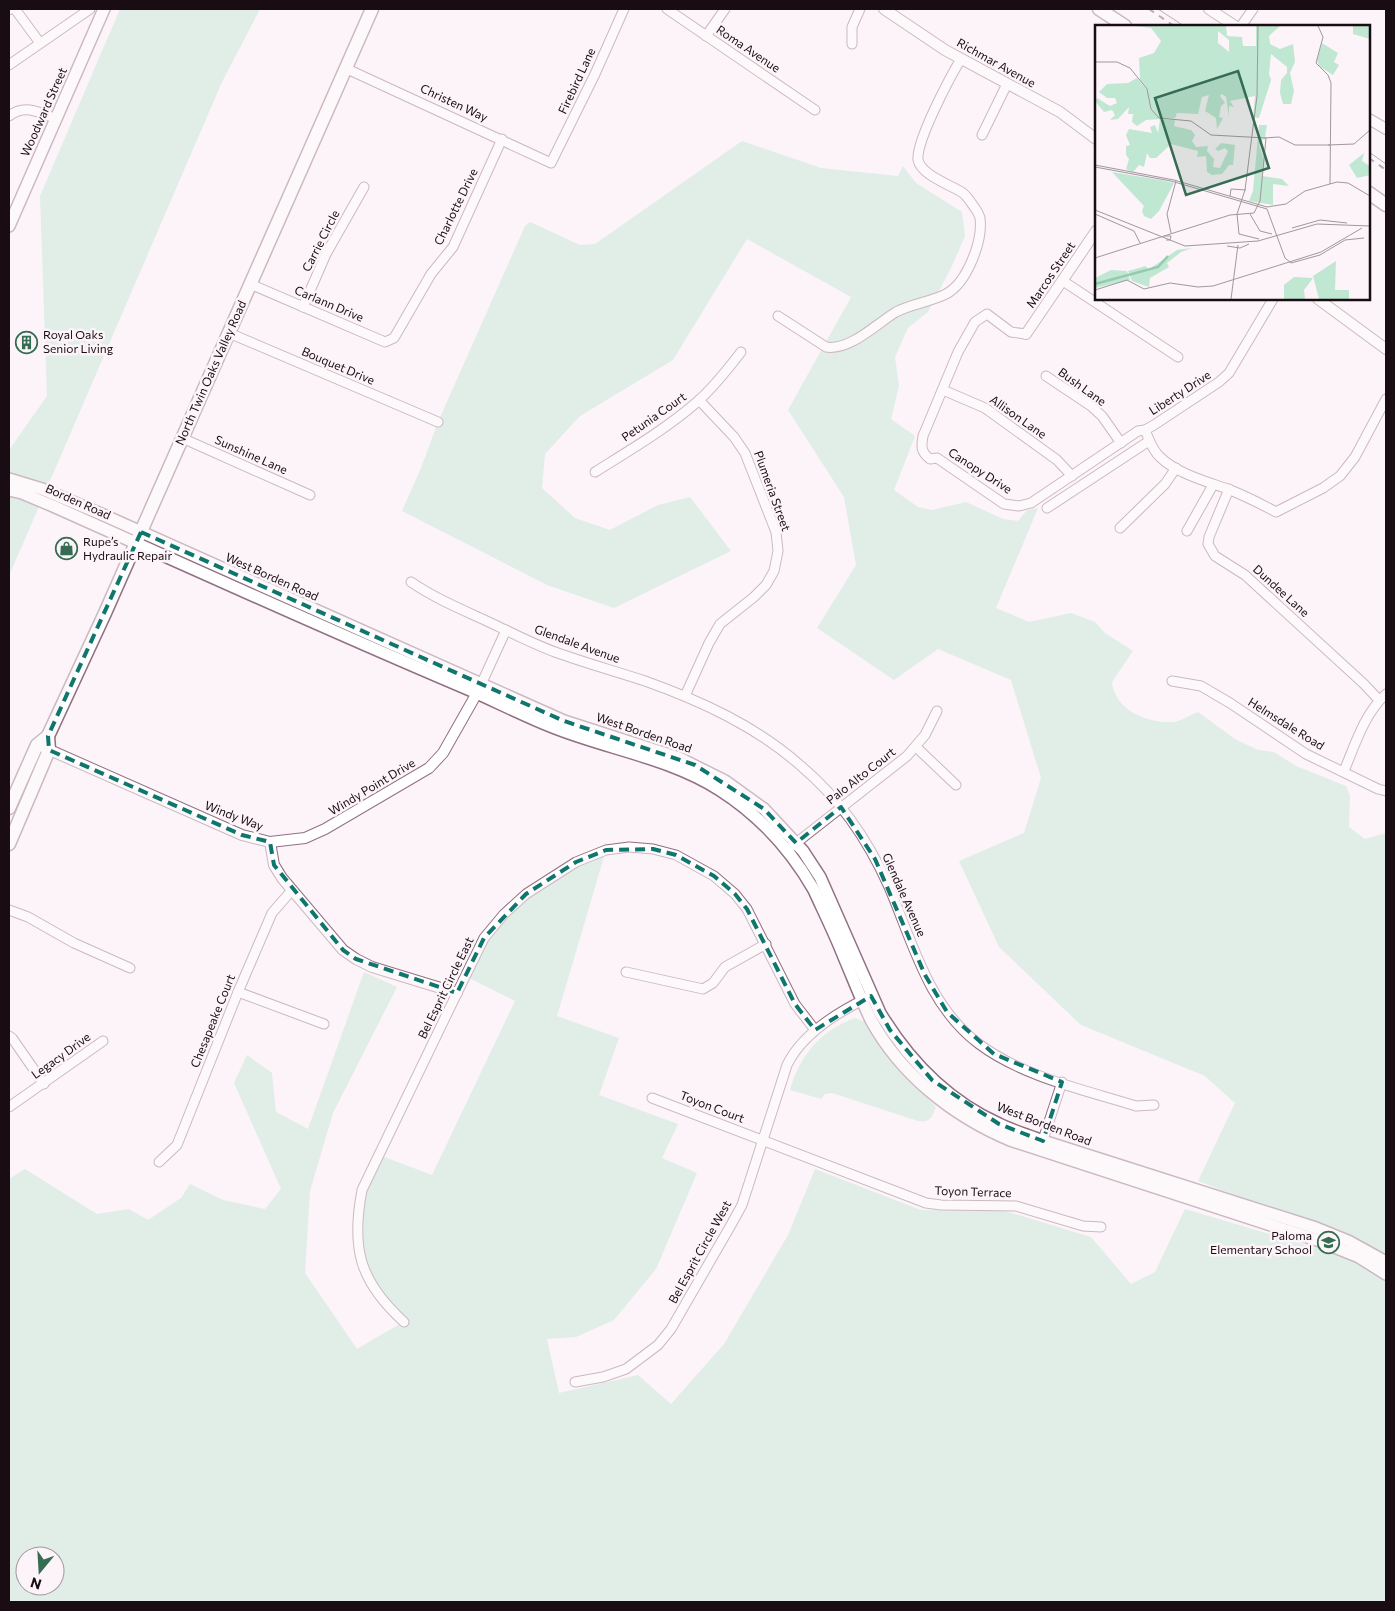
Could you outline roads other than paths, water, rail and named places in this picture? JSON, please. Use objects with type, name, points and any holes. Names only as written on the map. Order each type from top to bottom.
[{"type":"main road","name":"Woodward Street","points":[[9,226],[104,9]]},
{"type":"main road","name":"North Twin Oaks Valley Road","points":[[9,808],[43,747],[106,613],[372,9]]},
{"type":"main road","points":[[1099,9],[1123,25]]},
{"type":"main road","points":[[1370,194],[1386,205]]},
{"type":"main road","points":[[9,479],[42,489],[55,501]]},
{"type":"main road","name":"Borden Road","points":[[9,490],[55,501],[138,537]]},
{"type":"main road","name":"West Borden Road","points":[[138,537],[304,619],[479,689],[567,732],[674,767],[719,789],[762,821],[792,847],[820,878],[866,998],[872,1021],[890,1049],[940,1101],[981,1127],[1316,1228],[1348,1240],[1386,1262]]},
{"type":"main road","name":"North Twin Oaks Valley Road","points":[[9,844],[43,747]]},
{"type":"main road","name":"West Borden Road","points":[[1041,1146],[1317,1240],[1358,1257],[1386,1274]]},
{"type":"street","points":[[15,9],[40,43]]},
{"type":"street","points":[[9,64],[90,9]]},
{"type":"street","name":"Firebird Lane","points":[[551,163],[595,74],[624,9]]},
{"type":"street","name":"Roma Avenue","points":[[667,9],[815,110]]},
{"type":"street","points":[[706,36],[725,9]]},
{"type":"street","points":[[852,44],[852,27],[860,9]]},
{"type":"street","name":"Richmar Avenue","points":[[884,9],[961,59],[1060,112],[1095,138]]},
{"type":"street","points":[[1209,9],[1233,25]]},
{"type":"street","points":[[1242,25],[1253,9]]},
{"type":"street","points":[[778,316],[826,347],[834,349],[846,346],[897,311],[946,294],[957,286],[969,269],[981,232],[980,215],[965,194],[936,179],[921,167],[918,160],[922,138],[950,77],[961,59]]},
{"type":"street","name":"Christen Way","points":[[345,68],[551,163]]},
{"type":"street","points":[[982,135],[1007,84]]},
{"type":"street","points":[[9,116],[26,108],[56,119]]},
{"type":"street","points":[[1370,120],[1386,129]]},
{"type":"street","name":"Charlotte Drive","points":[[396,335],[431,274],[454,246],[502,139]]},
{"type":"street","name":"Carrie Circle","points":[[303,307],[326,254],[364,187]]},
{"type":"street","name":"Marcos Street","points":[[1026,334],[1095,233]]},
{"type":"street","points":[[1063,281],[1178,357]]},
{"type":"street","name":"Carlann Drive","points":[[250,284],[385,342],[396,335]]},
{"type":"street","name":"Liberty Drive","points":[[1146,430],[1219,382],[1229,373],[1272,300]]},
{"type":"street","points":[[1319,300],[1386,349]]},
{"type":"street","name":"Canopy Drive","points":[[1026,334],[1012,332],[987,314],[975,322],[958,352],[923,436],[921,447],[930,460],[937,458],[1004,504],[1019,506],[1031,503],[1138,431],[1146,430]]},
{"type":"street","name":"Bouquet Drive","points":[[229,333],[438,422]]},
{"type":"street","name":"Petunia Court","points":[[595,472],[660,431],[699,400],[741,352]]},
{"type":"street","name":"Bush Lane","points":[[1046,376],[1092,406],[1102,416],[1121,443]]},
{"type":"street","name":"Allison Lane","points":[[943,390],[985,408],[1056,460],[1072,476]]},
{"type":"street","points":[[1146,430],[1149,441],[1160,457],[1176,468],[1213,485],[1229,489],[1276,512],[1328,485],[1340,476],[1355,458],[1386,399]]},
{"type":"street","name":"Plumeria Street","points":[[685,696],[709,643],[720,624],[766,585],[774,571],[778,551],[776,532],[745,453],[734,437],[699,400]]},
{"type":"street","name":"Sunshine Lane","points":[[182,438],[310,495]]},
{"type":"street","points":[[1047,508],[1149,441]]},
{"type":"street","points":[[1120,528],[1164,484],[1176,468]]},
{"type":"street","points":[[1186,531],[1213,485]]},
{"type":"street","name":"Dundee Lane","points":[[1229,489],[1209,537],[1208,544],[1215,556],[1246,575],[1364,684],[1383,697]]},
{"type":"street","name":"Glendale Avenue","points":[[411,582],[433,596],[554,652],[685,696],[720,712],[761,735],[802,766],[841,807],[875,859],[934,994],[961,1028],[978,1044],[1020,1068],[1136,1106],[1154,1105]]},
{"type":"street","points":[[479,689],[506,630]]},
{"type":"street","name":"Helmsdale Road","points":[[1172,681],[1200,686],[1230,703],[1306,754],[1378,789],[1386,791]]},
{"type":"street","name":"Windy Point Drive","points":[[270,842],[299,839],[325,829],[429,768],[443,753],[479,689]]},
{"type":"street","points":[[1344,771],[1368,716],[1383,697]]},
{"type":"street","name":"Palo Alto Court","points":[[792,847],[907,756],[925,735],[937,711]]},
{"type":"street","name":"Windy Way","points":[[43,747],[242,835],[270,842],[274,865],[282,878],[343,950],[372,967],[456,993]]},
{"type":"street","points":[[916,747],[956,785]]},
{"type":"street","name":"Bel Esprit Circle East","points":[[404,1322],[374,1290],[364,1270],[356,1238],[357,1216],[362,1190],[484,938],[504,914],[526,894],[576,862],[606,850],[629,847],[653,849],[676,855],[714,876],[735,894],[747,909],[795,1004],[816,1030]]},
{"type":"street","name":"Chesapeake Court","points":[[159,1162],[177,1145],[238,992],[272,913],[292,890]]},
{"type":"street","points":[[9,910],[28,917],[74,944],[130,968]]},
{"type":"street","points":[[626,972],[703,989],[712,983],[725,966],[766,944]]},
{"type":"street","points":[[238,992],[324,1024]]},
{"type":"street","name":"Bel Esprit Circle West","points":[[575,1382],[603,1377],[626,1369],[658,1345],[671,1330],[742,1204],[787,1065],[794,1052],[816,1030],[866,998]]},
{"type":"street","points":[[9,1036],[44,1084]]},
{"type":"street","name":"Legacy Drive","points":[[9,1107],[103,1041]]},
{"type":"street","points":[[1041,1146],[1062,1082]]},
{"type":"street","name":"Toyon Court","points":[[652,1098],[762,1141]]},
{"type":"street","name":"Toyon Terrace","points":[[762,1141],[926,1203],[1016,1206],[1082,1226],[1101,1226]]},
{"type":"tram line","points":[[1158,9],[1182,25]]},
{"type":"tram line","points":[[1370,153],[1386,164]]},
{"type":"railway","points":[[1149,9],[1173,25]]},
{"type":"railway","points":[[1370,159],[1386,170]]},
{"type":"place","name":"Royal Oaks Senior Living","points":[[27,342]]},
{"type":"place","name":"Rupe’s Hydraulic Repair","points":[[67,549]]},
{"type":"place","name":"Paloma Elementary School","points":[[1328,1243]]}]
